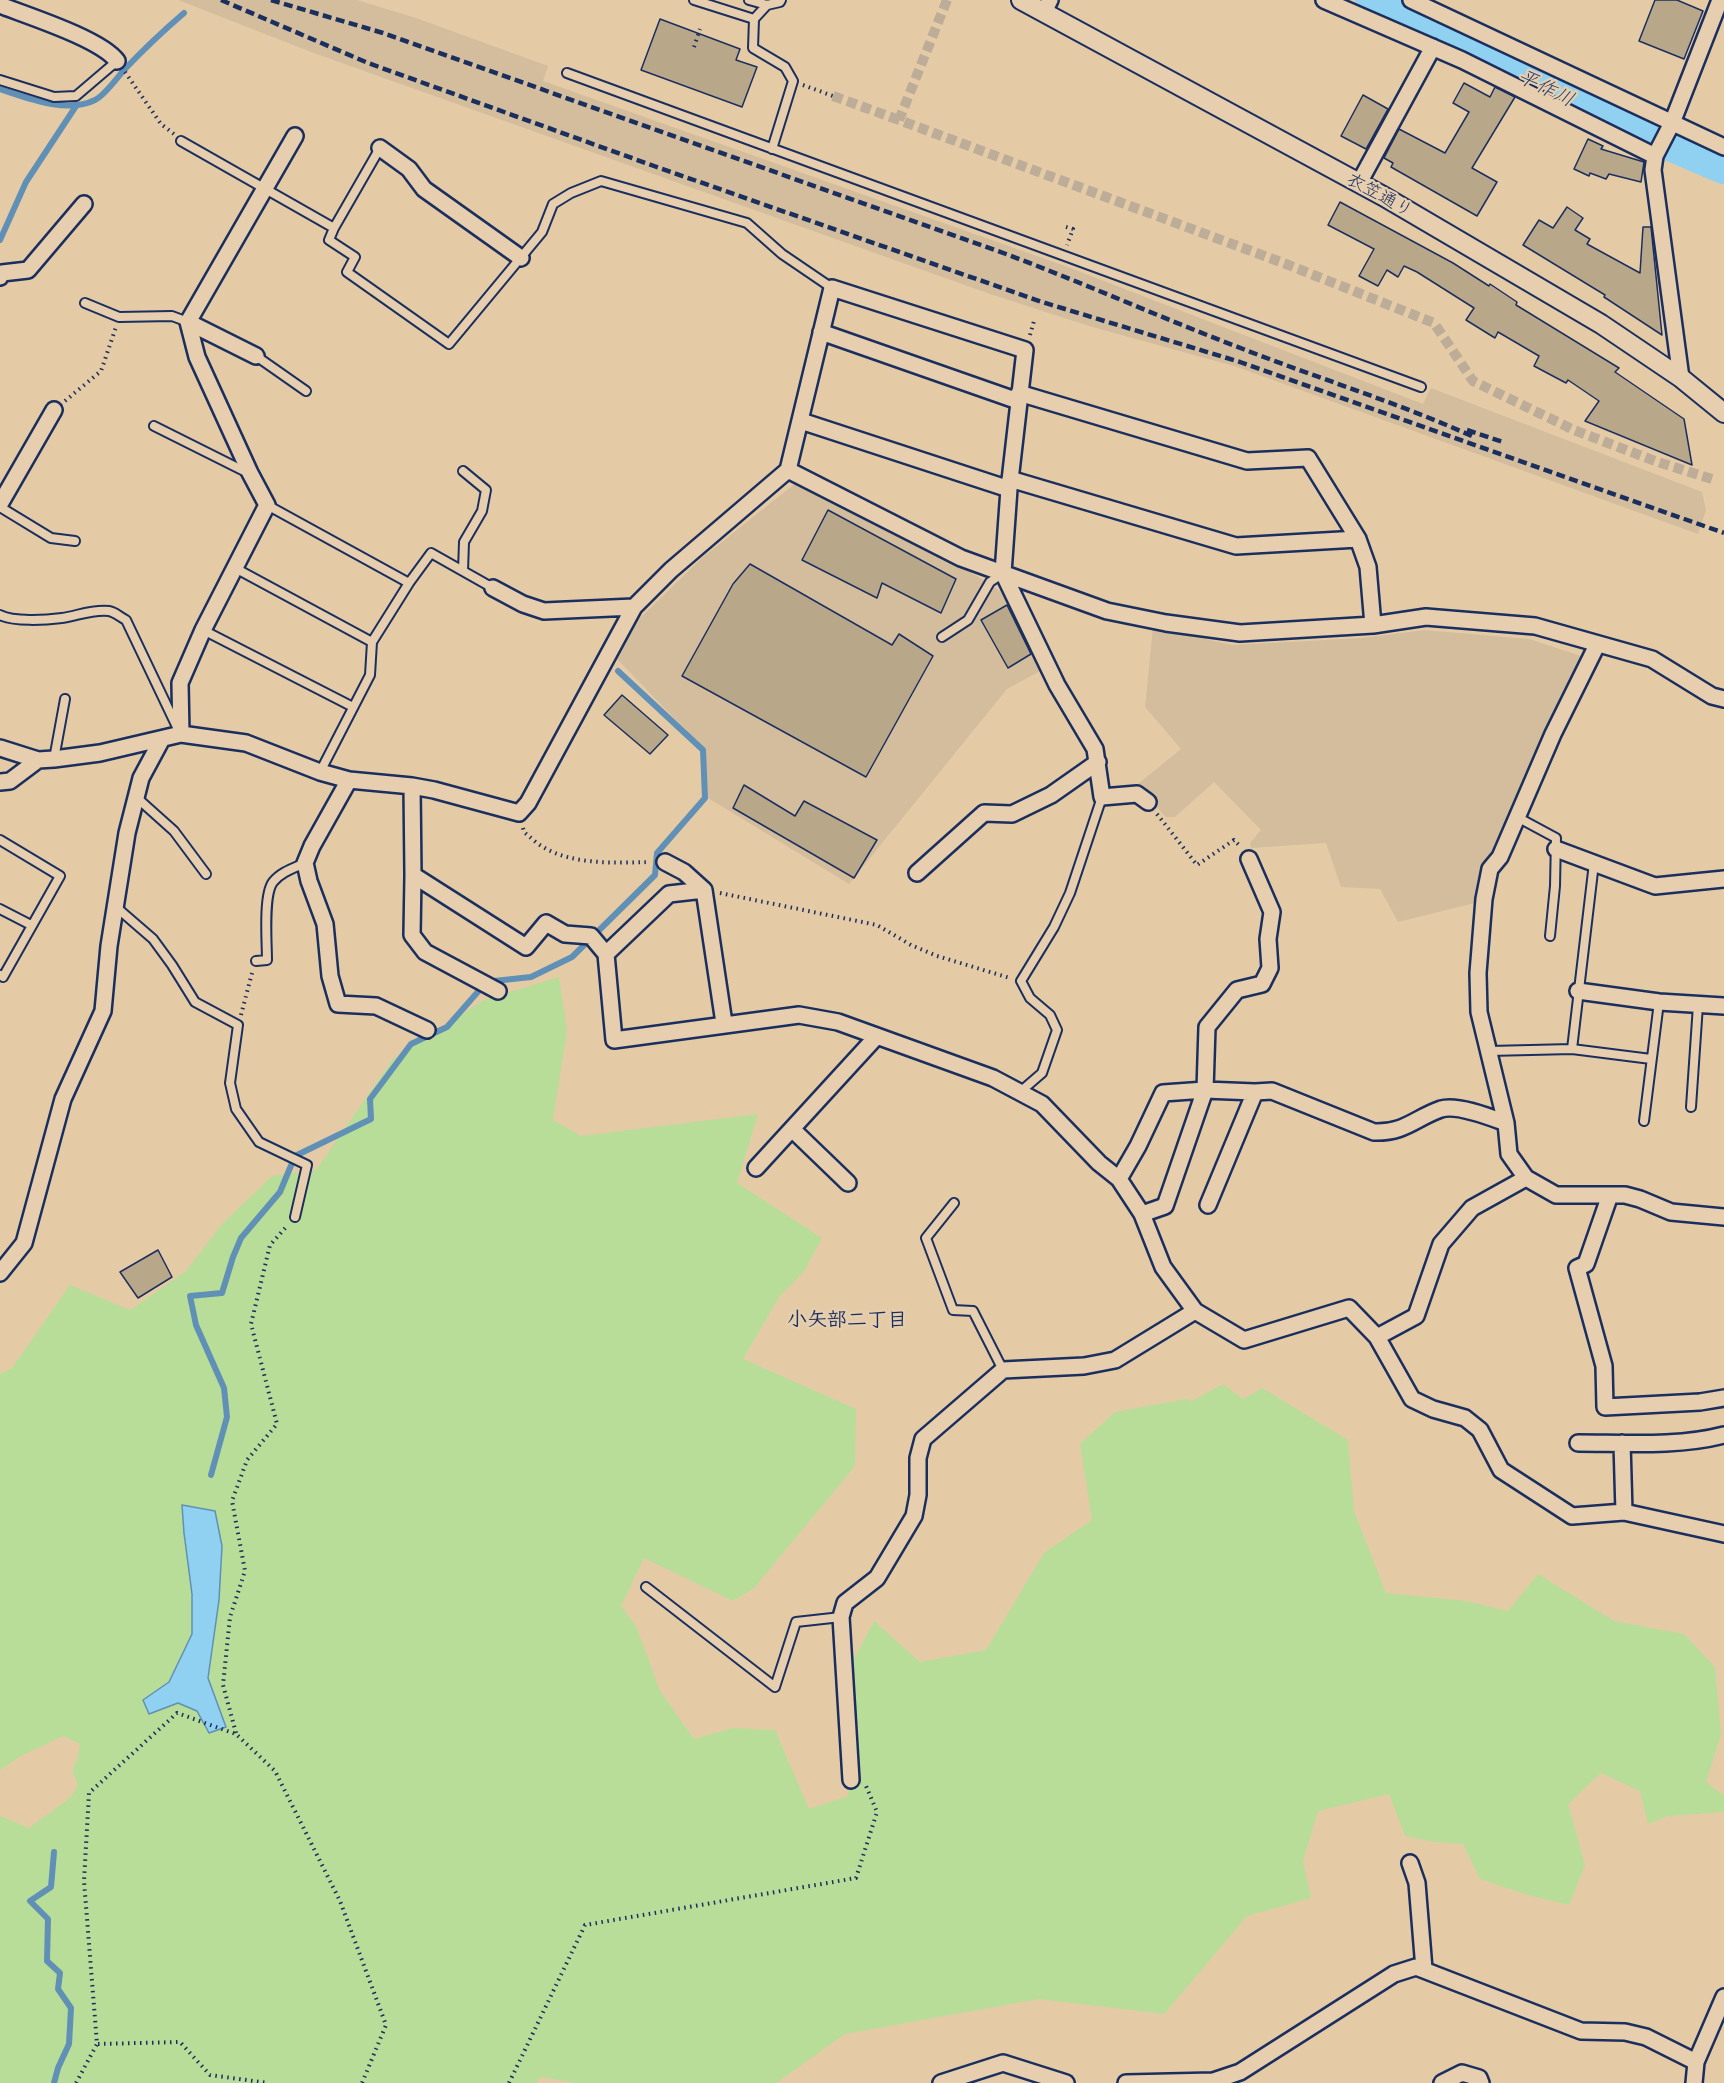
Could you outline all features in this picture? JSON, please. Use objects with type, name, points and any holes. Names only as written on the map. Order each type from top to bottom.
[{"type":"street","name":"衣笠通り","points":[[1021,0],[1047,6],[1359,183],[1601,324],[1681,378],[1724,413]]},
{"type":"street","points":[[1324,0],[1462,60],[1655,156]]},
{"type":"street","points":[[1411,0],[1724,147]]},
{"type":"street","points":[[1681,378],[1653,170],[1655,156],[1672,124],[1720,0]]},
{"type":"street","points":[[0,5],[88,40],[114,56],[117,61]]},
{"type":"street","points":[[1359,183],[1433,47]]},
{"type":"street","points":[[181,734],[180,683],[203,630],[267,506],[197,357],[188,322],[295,136]]},
{"type":"street","points":[[380,147],[409,169],[424,189],[521,258]]},
{"type":"street","points":[[0,277],[2,273],[27,270],[84,204]]},
{"type":"street","points":[[0,748],[38,760],[54,759],[100,753],[181,734],[246,743],[320,772],[349,780],[412,786],[519,813],[528,803],[634,607],[671,570],[788,470],[832,288],[1025,350],[1018,397],[1003,573],[1057,686],[1095,749],[1102,797],[1137,794],[1148,802]]},
{"type":"street","points":[[188,322],[256,356]]},
{"type":"street","points":[[821,332],[1018,397],[1247,461],[1308,458],[1358,539],[1368,567],[1373,625]]},
{"type":"street","points":[[0,506],[54,410]]},
{"type":"street","points":[[801,421],[1010,484],[1236,546],[1358,539]]},
{"type":"street","points":[[788,470],[961,558],[1107,611],[1166,623],[1240,633],[1373,625],[1426,617],[1535,626],[1652,659],[1712,696],[1724,699]]},
{"type":"street","points":[[493,588],[523,604],[544,611],[634,607]]},
{"type":"street","points":[[1597,645],[1553,734],[1500,857],[1490,869],[1484,899],[1478,973],[1479,1012],[1506,1123],[1509,1154],[1526,1178],[1556,1195],[1625,1195],[1671,1212],[1724,1217]]},
{"type":"street","points":[[0,1273],[24,1243],[63,1099],[103,1011],[109,946],[126,833],[141,778],[162,739]]},
{"type":"street","points":[[0,782],[10,781],[38,760]]},
{"type":"street","points":[[917,873],[984,813],[1012,814],[1051,795],[1098,762]]},
{"type":"street","points":[[349,780],[305,863],[309,881],[325,924],[330,976],[338,1005],[376,1006],[427,1030]]},
{"type":"street","points":[[412,786],[412,935],[425,952],[498,991]]},
{"type":"street","points":[[1556,849],[1655,886],[1724,879]]},
{"type":"street","points":[[1142,1214],[1165,1206],[1205,1090],[1207,1027],[1237,990],[1262,984],[1270,968],[1268,939],[1272,912],[1249,859]]},
{"type":"street","points":[[665,862],[684,872],[704,890],[724,1023]]},
{"type":"street","points":[[413,875],[526,946],[546,922],[566,934],[591,936],[606,954],[614,1040],[799,1014],[838,1022],[993,1078],[1042,1104],[1099,1163],[1119,1179],[1142,1214],[1163,1267],[1195,1311],[1244,1340],[1349,1308],[1377,1337],[1412,1399],[1433,1409],[1465,1418],[1480,1431],[1501,1470],[1572,1516],[1624,1512],[1724,1534]]},
{"type":"street","points":[[606,954],[669,894],[704,890]]},
{"type":"street","points":[[1578,991],[1659,1002],[1724,1006]]},
{"type":"street","points":[[756,1168],[877,1036]]},
{"type":"street","points":[[1119,1179],[1138,1146],[1163,1093],[1205,1090],[1272,1091],[1374,1132],[1389,1132],[1406,1127],[1443,1108],[1480,1112],[1506,1123]]},
{"type":"street","points":[[1208,1205],[1255,1092]]},
{"type":"street","points":[[792,1130],[848,1183]]},
{"type":"street","points":[[1377,1337],[1416,1316],[1441,1244],[1472,1208],[1526,1178]]},
{"type":"street","points":[[1610,1195],[1586,1264],[1577,1268],[1604,1366],[1605,1407],[1700,1402],[1724,1398]]},
{"type":"street","points":[[858,1782],[841,1617],[845,1603],[876,1578],[914,1516],[918,1495],[918,1458],[923,1439],[1003,1370],[1084,1366],[1115,1360],[1195,1311]]},
{"type":"street","points":[[1578,1443],[1710,1439],[1724,1435]]},
{"type":"street","points":[[1622,1443],[1624,1512]]},
{"type":"street","points":[[1410,1863],[1417,1883],[1424,1970]]},
{"type":"street","points":[[1126,2083],[1213,2081],[1240,2072],[1394,1974],[1416,1967],[1581,2031],[1625,2032],[1646,2037],[1696,2062]]},
{"type":"street","points":[[1694,2083],[1696,2062],[1724,1997]]},
{"type":"street","points":[[941,2083],[1003,2063],[1066,2083]]},
{"type":"street","points":[[1442,2083],[1462,2073],[1479,2078],[1481,2083]]},
{"type":"lane","points":[[694,0],[754,19]]},
{"type":"lane","points":[[749,0],[766,6]]},
{"type":"lane","points":[[772,149],[793,81],[785,67],[753,48],[754,19],[766,6],[781,0]]},
{"type":"lane","points":[[0,80],[54,96],[76,96],[117,61]]},
{"type":"lane","points":[[567,73],[1421,387]]},
{"type":"lane","points":[[181,141],[334,228]]},
{"type":"lane","points":[[380,147],[329,240],[355,257],[347,272],[449,344],[542,232],[553,204],[571,193],[601,181],[747,223],[782,254],[832,288]]},
{"type":"lane","points":[[85,303],[119,317],[172,316],[188,322]]},
{"type":"lane","points":[[256,356],[306,391]]},
{"type":"lane","points":[[154,426],[250,473]]},
{"type":"lane","points":[[463,471],[486,490],[482,511],[464,542],[463,571]]},
{"type":"lane","points":[[0,506],[51,538],[75,541]]},
{"type":"lane","points":[[267,506],[409,583]]},
{"type":"lane","points":[[320,772],[370,675],[372,642],[431,553],[493,588]]},
{"type":"lane","points":[[235,568],[372,642]]},
{"type":"lane","points":[[942,637],[968,620],[990,582],[1003,573]]},
{"type":"lane","points":[[0,615],[6,618],[36,619],[111,611],[126,620],[181,734]]},
{"type":"lane","points":[[203,630],[353,707]]},
{"type":"lane","points":[[54,759],[65,699]]},
{"type":"lane","points":[[136,797],[174,831],[206,874]]},
{"type":"lane","points":[[1020,1092],[1042,1073],[1057,1030],[1050,1015],[1030,998],[1021,981],[1054,927],[1070,893],[1102,797]]},
{"type":"lane","points":[[1517,818],[1556,838],[1555,886],[1550,936]]},
{"type":"lane","points":[[0,840],[60,876],[3,976],[0,975]]},
{"type":"lane","points":[[256,961],[267,960],[268,900],[272,884],[282,873],[305,863]]},
{"type":"lane","points":[[1572,1049],[1594,863]]},
{"type":"lane","points":[[116,907],[153,939],[195,1002],[238,1025],[230,1083],[236,1109],[259,1142],[307,1165],[295,1217]]},
{"type":"lane","points":[[0,909],[31,925]]},
{"type":"lane","points":[[1644,1121],[1659,1002]]},
{"type":"lane","points":[[1691,1107],[1698,1005]]},
{"type":"lane","points":[[1489,1051],[1572,1049],[1651,1059]]},
{"type":"lane","points":[[954,1203],[926,1238],[953,1310],[973,1311],[1003,1370]]},
{"type":"lane","points":[[646,1587],[775,1687],[796,1622],[841,1617]]},
{"type":"path","points":[[694,47],[700,29]]},
{"type":"path","points":[[117,61],[161,124],[181,141]]},
{"type":"path","points":[[793,81],[833,96]]},
{"type":"path","points":[[1063,256],[1072,230],[1066,227]]},
{"type":"path","points":[[54,410],[101,371],[119,317]]},
{"type":"path","points":[[1148,802],[1197,865],[1234,840],[1249,859]]},
{"type":"path","points":[[519,813],[524,832],[543,847],[573,859],[622,863],[665,862]]},
{"type":"path","points":[[704,890],[877,925],[911,945],[1021,981]]},
{"type":"path","points":[[238,1025],[256,961]]},
{"type":"path","points":[[236,1734],[223,1685],[230,1617],[245,1571],[232,1500],[247,1460],[277,1424],[251,1324],[270,1245],[295,1217]]},
{"type":"path","points":[[76,2083],[97,2044],[84,1881],[89,1793],[177,1713],[236,1734],[274,1771],[340,1901],[386,2025],[362,2083]]},
{"type":"path","points":[[509,2083],[585,1925],[856,1878],[877,1812],[858,1782]]},
{"type":"path","points":[[97,2044],[180,2042],[210,2075],[268,2083]]},
{"type":"shaded area","points":[[178,0],[357,0],[416,18],[548,66],[543,81],[1065,266],[1423,404],[1431,388],[1702,492],[1706,510],[1698,534],[1237,367],[1089,326],[990,294],[311,52]]},
{"type":"shaded area","points":[[797,482],[977,576],[1011,598],[1044,669],[1007,689],[849,884],[708,798],[705,750],[617,659],[639,619],[703,557]]},
{"type":"shaded area","points":[[1153,627],[1232,645],[1362,638],[1424,630],[1529,639],[1581,656],[1584,664],[1560,710],[1550,721],[1543,734],[1547,739],[1502,845],[1495,848],[1481,873],[1475,903],[1398,922],[1380,889],[1341,887],[1326,843],[1251,848],[1250,843],[1261,830],[1214,782],[1175,817],[1166,817],[1144,793],[1133,788],[1181,749],[1145,707]]},
{"type":"green space","points":[[559,977],[567,1031],[553,1120],[581,1136],[758,1114],[737,1183],[822,1238],[805,1270],[779,1297],[743,1359],[856,1409],[855,1466],[754,1588],[733,1601],[644,1558],[621,1606],[636,1626],[660,1691],[694,1739],[733,1728],[775,1730],[809,1809],[848,1796],[859,1729],[845,1676],[874,1621],[920,1662],[986,1650],[1044,1553],[1092,1520],[1080,1444],[1115,1412],[1186,1399],[1192,1401],[1223,1384],[1243,1399],[1262,1388],[1348,1440],[1354,1511],[1386,1593],[1466,1601],[1508,1611],[1538,1574],[1614,1621],[1684,1634],[1715,1667],[1721,1735],[1706,1782],[1724,1796],[1724,1812],[1668,1816],[1648,1824],[1640,1791],[1601,1773],[1568,1804],[1585,1865],[1569,1905],[1528,1895],[1480,1879],[1463,1844],[1434,1842],[1405,1836],[1389,1794],[1318,1811],[1303,1861],[1311,1898],[1247,1916],[1164,2014],[1039,1999],[845,2034],[776,2083],[576,2083],[541,2077],[536,2083],[0,2083],[0,1816],[29,1828],[71,1797],[78,1785],[72,1770],[78,1757],[80,1744],[63,1736],[19,1757],[0,1770],[0,1374],[12,1368],[70,1285],[130,1310],[186,1271],[222,1224],[272,1176],[316,1170],[393,1059],[484,1000]]},
{"type":"water","points":[[182,1505],[215,1511],[222,1546],[219,1600],[208,1678],[226,1727],[209,1733],[197,1711],[178,1703],[149,1714],[143,1700],[169,1682],[192,1634],[192,1594]]},
{"type":"building","points":[[1655,0],[1677,0],[1703,11],[1684,59],[1639,41]]},
{"type":"building","points":[[660,19],[740,49],[736,60],[757,67],[742,107],[641,70]]},
{"type":"building","points":[[1464,83],[1490,97],[1495,87],[1515,97],[1472,168],[1497,182],[1477,216],[1391,167],[1393,163],[1384,158],[1399,129],[1445,153],[1469,112],[1453,103]]},
{"type":"building","points":[[1363,95],[1388,109],[1366,149],[1341,136]]},
{"type":"building","points":[[1588,139],[1603,146],[1601,149],[1644,162],[1641,182],[1609,174],[1606,179],[1590,173],[1589,176],[1574,169]]},
{"type":"building","points":[[1340,202],[1453,263],[1489,286],[1490,284],[1517,302],[1516,305],[1619,368],[1615,372],[1684,419],[1692,465],[1585,421],[1599,401],[1568,380],[1566,383],[1534,366],[1539,356],[1498,332],[1495,338],[1466,320],[1474,308],[1417,272],[1404,266],[1398,277],[1387,270],[1378,286],[1359,276],[1374,249],[1328,225]]},
{"type":"building","points":[[1567,207],[1583,218],[1575,230],[1590,239],[1587,244],[1640,273],[1643,227],[1651,227],[1662,335],[1604,297],[1605,295],[1523,245],[1539,220],[1553,228]]},
{"type":"building","points":[[828,510],[956,579],[941,613],[882,583],[877,598],[802,560]]},
{"type":"building","points":[[750,564],[892,645],[899,634],[933,656],[866,777],[682,676],[733,584]]},
{"type":"building","points":[[1007,605],[1031,654],[1008,668],[981,620]]},
{"type":"building","points":[[622,695],[668,735],[650,754],[604,715]]},
{"type":"building","points":[[744,785],[795,816],[804,801],[877,840],[854,878],[733,808]]},
{"type":"building","points":[[158,1250],[172,1277],[138,1298],[120,1272]]},
{"type":"waterway","name":"平作川","points":[[1372,0],[1563,98],[1724,167]]},
{"type":"waterway","points":[[0,89],[60,105],[84,104],[95,100],[184,13]]},
{"type":"waterway","points":[[0,240],[26,182],[76,106]]},
{"type":"waterway","points":[[211,1475],[227,1417],[224,1388],[196,1325],[190,1296],[222,1293],[241,1238],[280,1192],[295,1156],[371,1119],[370,1099],[411,1044],[447,1027],[483,986],[494,981],[531,977],[572,957],[655,875],[657,853],[705,798],[703,750],[618,671]]},
{"type":"waterway","points":[[54,1852],[51,1887],[30,1901],[48,1919],[47,1961],[60,1973],[58,1989],[71,2008],[69,2044],[54,2083]]},
{"type":"tunnel","points":[[947,0],[899,120],[1286,264],[1434,323],[1473,381],[1574,430],[1655,461],[1712,479]]},
{"type":"tunnel","points":[[833,96],[899,120]]},
{"type":"railway","points":[[221,0],[368,63],[654,166],[1042,302],[1240,362],[1724,533]]},
{"type":"railway","points":[[271,0],[383,33],[1006,254],[1213,338],[1417,413],[1474,437]]},
{"type":"railway","points":[[1467,430],[1503,442]]},
{"type":"district","name":"小矢部二丁目","points":[[847,1320]]}]
